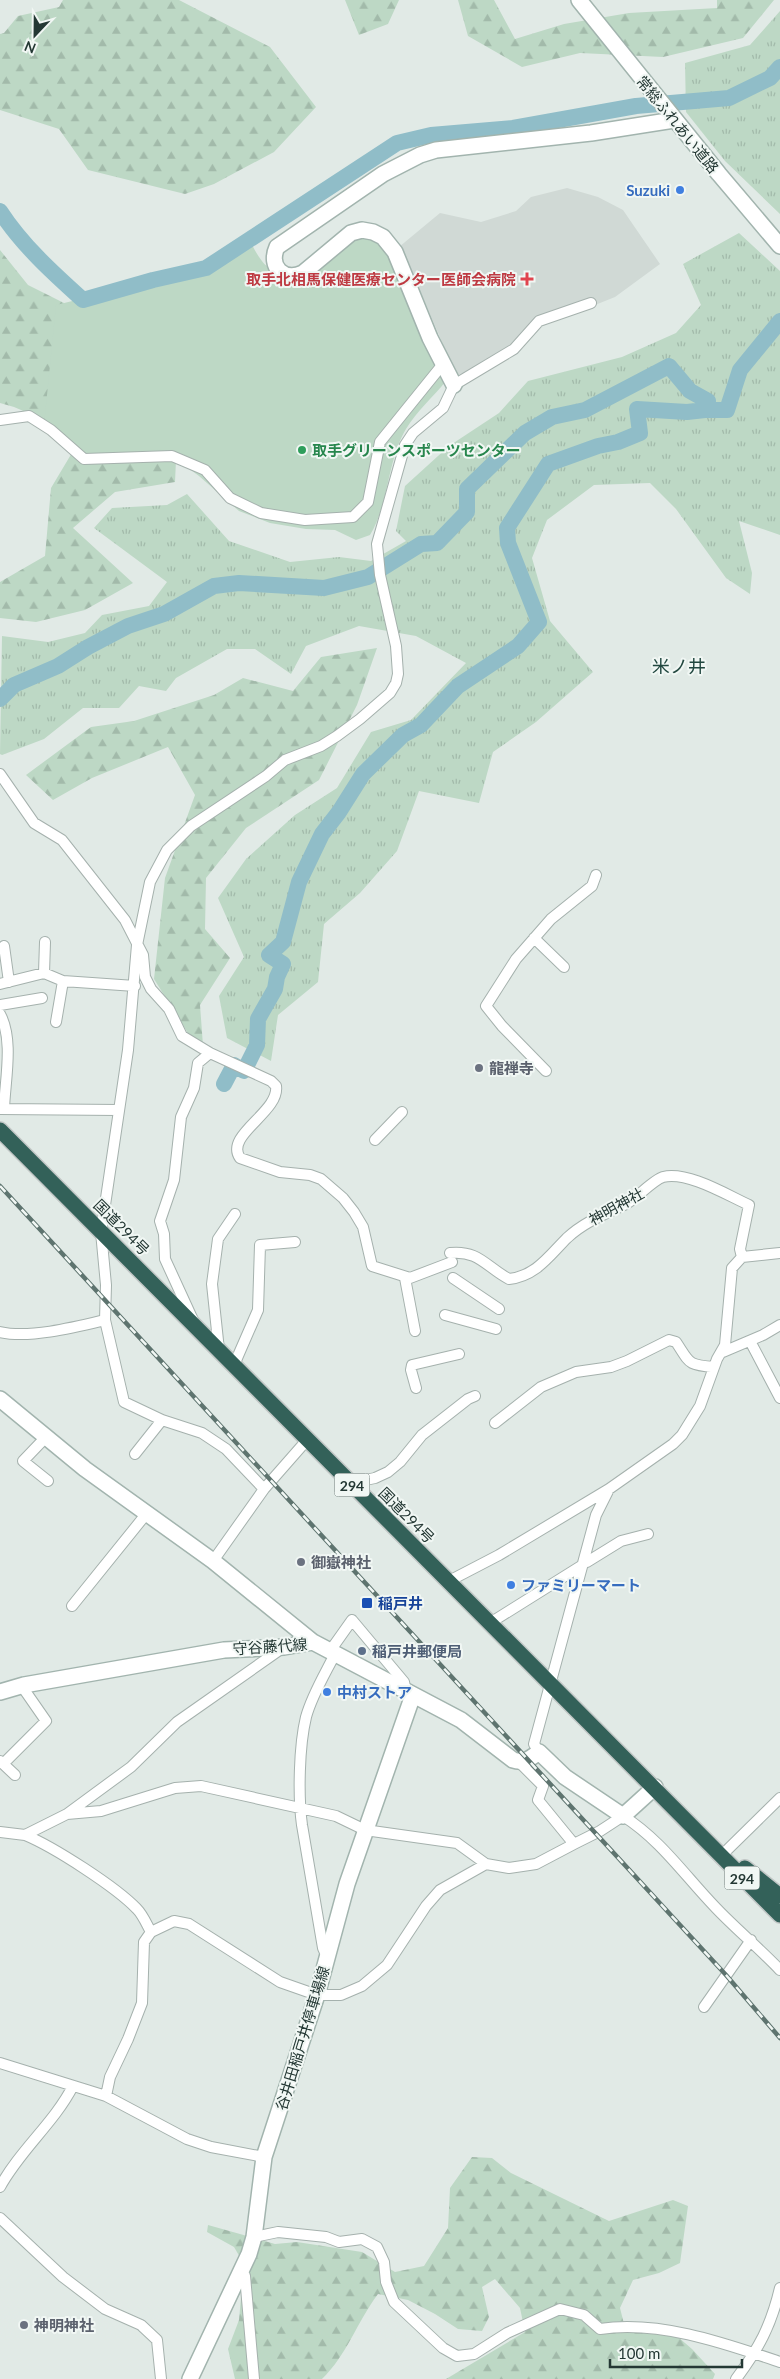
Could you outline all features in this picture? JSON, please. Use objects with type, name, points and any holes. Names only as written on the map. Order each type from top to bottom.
[{"type":"highway","name":"国道294号","points":[[0,1130],[234,1364],[307,1440],[723,1854],[780,1915]]},
{"type":"highway","name":"国道294号","points":[[723,1854],[780,1896]]},
{"type":"street","name":"常総ふれあい道路","points":[[579,0],[674,120],[780,246]]},
{"type":"street","points":[[454,386],[395,252],[383,237],[373,232],[362,230],[351,233],[303,273],[294,277],[289,277],[278,270],[275,263],[277,247],[383,174],[420,155],[436,150],[591,133],[674,120]]},
{"type":"street","points":[[264,1489],[226,1449],[202,1433],[162,1420],[124,1402],[105,1320],[106,1290],[101,1232],[128,1050],[137,946],[150,882],[167,850],[191,826],[266,776],[285,760],[321,746],[360,719],[390,693],[396,683],[398,674],[396,646],[380,575],[377,544],[404,445],[413,433],[443,408],[454,386],[514,350],[539,321],[591,302]]},
{"type":"street","points":[[0,420],[28,416],[51,430],[84,460],[172,456],[205,470],[230,498],[260,513],[288,519],[331,520],[353,517],[368,502],[380,442],[443,364]]},
{"type":"street","points":[[0,774],[34,823],[62,840],[85,866],[125,920],[142,955],[145,976],[151,989],[168,1010],[182,1036],[210,1053],[256,1073],[276,1086],[274,1101],[265,1113],[249,1126],[244,1135],[238,1150],[240,1158],[280,1172],[310,1175],[321,1179],[343,1198],[363,1227],[372,1266],[405,1278],[415,1331]]},
{"type":"street","points":[[546,1070],[502,1026],[486,1006],[516,959],[551,919],[592,886],[596,875]]},
{"type":"street","points":[[534,938],[564,967]]},
{"type":"street","points":[[44,973],[45,942]]},
{"type":"street","points":[[4,946],[4,983],[44,973],[63,981],[135,986]]},
{"type":"street","points":[[56,1022],[63,981]]},
{"type":"street","points":[[0,1005],[42,998]]},
{"type":"street","points":[[0,1014],[5,1028],[7,1049],[2,1109],[119,1110]]},
{"type":"street","points":[[195,1325],[165,1259],[164,1234],[160,1221],[174,1180],[180,1117],[194,1088],[198,1062],[210,1053]]},
{"type":"street","points":[[375,1140],[402,1112]]},
{"type":"street","name":"神明神社","points":[[405,1278],[419,1276],[465,1251],[481,1259],[509,1279],[518,1278],[538,1269],[582,1225],[635,1198],[662,1178],[674,1177],[711,1187],[749,1206],[740,1249],[742,1257]]},
{"type":"street","points":[[219,1350],[212,1284],[218,1239],[235,1214]]},
{"type":"street","points":[[234,1364],[258,1310],[260,1245],[295,1242]]},
{"type":"street","points":[[449,1581],[498,1555],[609,1488],[673,1444],[682,1435],[700,1406],[714,1367],[723,1352],[728,1330],[732,1268],[742,1257],[780,1253]]},
{"type":"street","points":[[453,1278],[500,1309]]},
{"type":"street","points":[[445,1315],[496,1329]]},
{"type":"street","points":[[0,1332],[12,1335],[66,1330],[105,1320]]},
{"type":"street","points":[[723,1352],[750,1341],[780,1325]]},
{"type":"street","points":[[495,1423],[542,1387],[576,1372],[611,1367],[669,1340],[676,1342],[689,1362],[694,1366],[714,1367]]},
{"type":"street","points":[[750,1341],[780,1397]]},
{"type":"street","points":[[416,1388],[411,1370],[412,1365],[459,1354]]},
{"type":"street","points":[[351,1483],[375,1478],[388,1472],[400,1462],[422,1435],[468,1399],[476,1396]]},
{"type":"street","points":[[0,1399],[85,1468],[213,1561],[312,1642]]},
{"type":"street","points":[[135,1454],[162,1420]]},
{"type":"street","points":[[46,1436],[23,1460],[48,1481]]},
{"type":"street","points":[[213,1561],[264,1489],[307,1440]]},
{"type":"street","points":[[609,1488],[596,1515],[584,1564],[549,1682],[534,1744],[539,1752],[565,1777],[644,1829],[658,1842],[716,1908],[780,1970]]},
{"type":"street","points":[[72,1606],[147,1513]]},
{"type":"street","points":[[490,1622],[621,1541],[648,1534]]},
{"type":"street","points":[[327,1957],[323,1948],[300,1809],[300,1771],[306,1718],[332,1653],[352,1620],[404,1682],[409,1693]]},
{"type":"street","name":"守谷藤代線","points":[[0,1692],[21,1685],[224,1650],[312,1642],[462,1720],[519,1762]]},
{"type":"street","points":[[25,1835],[67,1814],[131,1767],[177,1722],[284,1646]]},
{"type":"street","points":[[16,1775],[2,1763],[46,1721],[21,1685]]},
{"type":"street","name":"谷井田稲戸井停車場線","points":[[190,2379],[240,2274],[254,2237],[264,2157],[317,1995],[347,1884],[409,1693]]},
{"type":"street","points":[[519,1762],[527,1760],[539,1752]]},
{"type":"street","points":[[519,1762],[543,1786],[538,1800],[574,1844]]},
{"type":"street","points":[[67,1814],[101,1811],[175,1788],[200,1786],[336,1816],[365,1830],[457,1842],[486,1864],[510,1868],[536,1864],[600,1831],[623,1816],[654,1787]]},
{"type":"street","points":[[723,1854],[779,1800]]},
{"type":"street","points":[[0,1832],[25,1835],[38,1840],[107,1885],[138,1910],[151,1932]]},
{"type":"street","points":[[106,2096],[110,2076],[128,2039],[142,2003],[144,1942],[151,1932],[174,1921],[189,1924],[280,1982],[317,1995],[341,1994],[362,1986],[387,1965],[426,1906],[440,1890],[486,1864]]},
{"type":"street","points":[[704,2007],[751,1940]]},
{"type":"street","points":[[0,2063],[106,2096],[187,2139],[264,2157]]},
{"type":"street","points":[[0,2187],[12,2166],[64,2104],[73,2086]]},
{"type":"street","points":[[0,2218],[77,2288],[105,2309],[141,2326],[157,2340],[161,2379]]},
{"type":"street","points":[[254,2237],[278,2232],[326,2237],[339,2242],[362,2240],[377,2247],[384,2262],[386,2282],[394,2302],[443,2348],[457,2356],[474,2354],[507,2333],[560,2309],[584,2314],[600,2329],[616,2326],[658,2328],[780,2362]]},
{"type":"street","points":[[240,2274],[245,2276],[254,2379]]},
{"type":"street","points":[[736,2379],[755,2354],[773,2317],[780,2288]]},
{"type":"shaded area","name":"取手北相馬保健医療センター医師会病院","points":[[567,188],[598,197],[623,210],[660,264],[615,297],[540,327],[464,373],[456,375],[407,260],[403,260],[399,247],[440,213],[481,222],[516,211],[531,197]]},
{"type":"green space","points":[[63,0],[179,0],[270,47],[316,107],[274,152],[214,184],[185,194],[88,170],[59,129],[0,110],[0,34],[4,33],[18,16],[59,7]]},
{"type":"green space","points":[[345,0],[399,0],[388,24],[359,35]]},
{"type":"green space","points":[[458,0],[494,0],[515,39],[564,24],[629,13],[717,8],[717,0],[774,0],[743,38],[663,57],[580,53],[522,67],[468,36]]},
{"type":"green space","points":[[780,11],[780,214],[725,161],[686,112],[685,63],[750,45]]},
{"type":"green space","points":[[739,233],[780,271],[780,535],[739,521],[752,573],[750,594],[726,578],[676,509],[650,483],[594,485],[547,520],[532,558],[550,621],[593,672],[536,722],[493,752],[479,803],[419,791],[397,851],[360,893],[324,924],[318,982],[278,1015],[271,1061],[227,1038],[219,996],[244,957],[218,898],[246,859],[295,815],[337,788],[371,732],[411,720],[466,663],[416,636],[359,626],[306,646],[291,674],[255,649],[227,649],[176,678],[166,691],[139,686],[119,708],[83,708],[44,739],[2,755],[0,754],[2,636],[48,642],[85,633],[102,615],[149,606],[167,582],[94,528],[112,508],[167,505],[187,494],[229,541],[290,562],[339,557],[371,561],[406,541],[396,531],[405,486],[449,446],[499,413],[528,381],[622,357],[676,333],[701,305],[683,264]]},
{"type":"green space","name":"取手グリーンスポーツセンター","points":[[364,235],[383,242],[446,381],[415,416],[400,441],[381,510],[370,535],[356,540],[335,530],[306,529],[270,523],[239,511],[199,476],[162,449],[76,455],[44,425],[56,305],[199,270],[249,239],[265,264],[275,273],[290,281],[354,238]]},
{"type":"green space","points":[[0,250],[28,285],[94,318],[181,352],[175,482],[115,492],[73,528],[133,583],[85,610],[36,622],[0,618],[0,582],[45,556],[51,488],[82,436],[14,407],[0,403]]},
{"type":"green space","points":[[377,648],[357,705],[319,780],[246,828],[206,878],[205,929],[230,958],[200,1005],[204,1059],[154,979],[165,878],[195,795],[168,747],[92,778],[53,800],[26,775],[91,727],[134,721],[214,695],[243,678],[293,691],[321,657]]},
{"type":"green space","points":[[472,2157],[492,2158],[511,2173],[609,2221],[673,2200],[688,2206],[680,2263],[659,2273],[633,2280],[620,2308],[626,2332],[671,2331],[692,2349],[715,2374],[713,2379],[446,2379],[525,2332],[520,2308],[495,2279],[482,2287],[489,2317],[482,2331],[458,2329],[408,2300],[378,2294],[338,2360],[322,2379],[235,2379],[228,2349],[239,2320],[244,2264],[234,2247],[207,2232],[208,2225],[275,2244],[297,2242],[362,2252],[395,2272],[424,2266],[448,2228],[450,2188]]},
{"type":"waterway","points":[[0,211],[28,247],[83,300],[153,280],[206,268],[397,143],[431,135],[513,128],[636,106],[729,98],[770,78],[780,67]]},
{"type":"waterway","points":[[0,699],[14,685],[58,666],[88,647],[128,626],[164,614],[214,586],[239,583],[324,588],[368,577],[421,544],[437,543],[467,512],[467,489],[525,433],[552,417],[585,410],[669,366],[690,391],[708,401],[705,410],[727,410],[740,370],[780,321]]},
{"type":"waterway","points":[[224,1084],[234,1065],[244,1071],[257,1045],[258,1019],[275,989],[277,977],[283,964],[269,955],[283,942],[299,882],[322,834],[339,812],[363,774],[403,735],[421,725],[458,686],[518,646],[539,622],[508,543],[507,528],[548,464],[598,446],[618,442],[640,433],[637,409],[687,412],[705,410]]},
{"type":"railway","points":[[0,1186],[726,1975],[780,2038]]},
{"type":"place","name":"Suzuki","points":[[680,190]]},
{"type":"place","name":"取手北相馬保健医療センター医師会病院","points":[[527,279]]},
{"type":"place","name":"取手グリーンスポーツセンター","points":[[302,450]]},
{"type":"place","name":"龍禅寺","points":[[479,1068]]},
{"type":"place","name":"御嶽神社","points":[[301,1562]]},
{"type":"place","name":"ファミリーマート","points":[[511,1585]]},
{"type":"place","name":"稲戸井","points":[[367,1603]]},
{"type":"place","name":"稲戸井郵便局","points":[[362,1651]]},
{"type":"place","name":"中村ストア","points":[[327,1692]]},
{"type":"place","name":"神明神社","points":[[24,2325]]},
{"type":"district","name":"米ノ井","points":[[679,666]]}]
